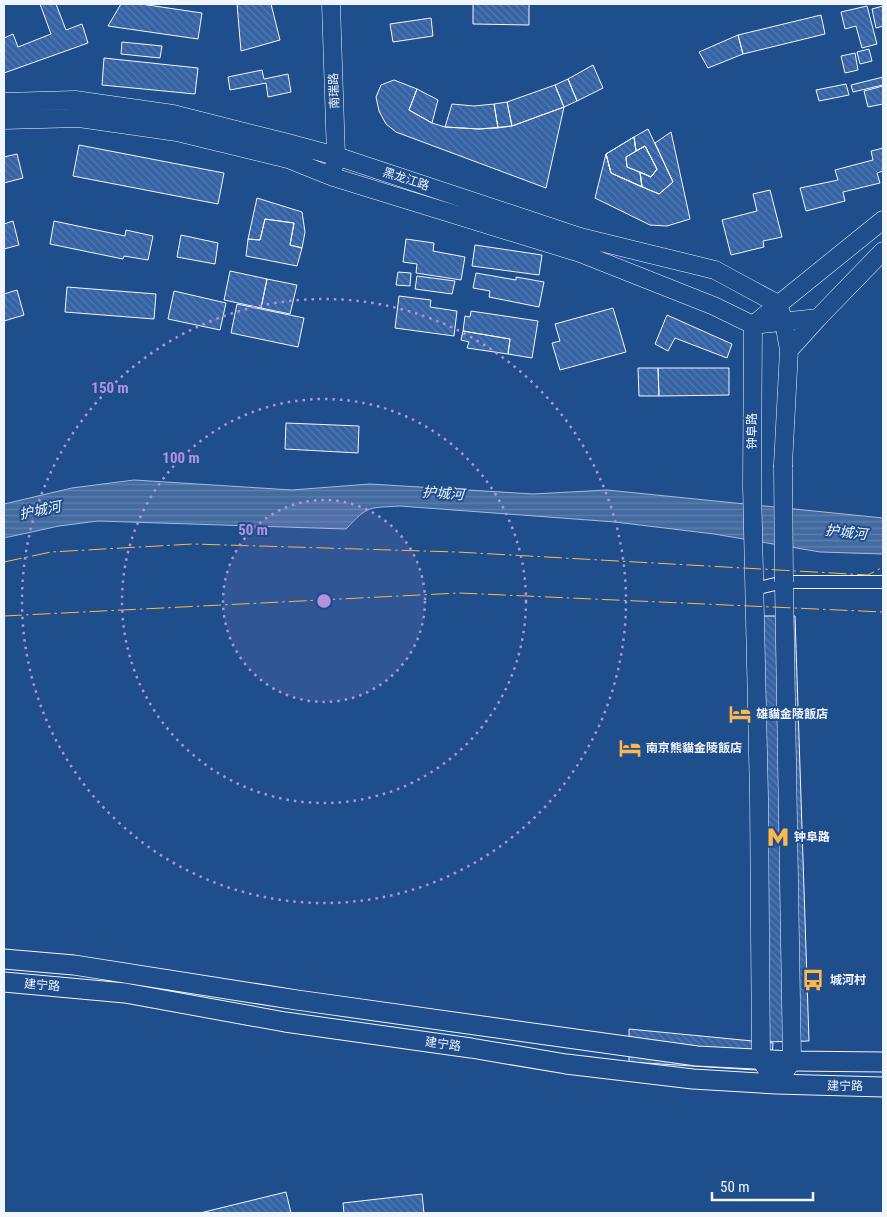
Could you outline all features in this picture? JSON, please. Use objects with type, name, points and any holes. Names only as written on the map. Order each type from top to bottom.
[{"type":"main road","name":"南瑞路","points":[[331,4],[336,156],[333,177]]},
{"type":"main road","name":"黑龙江路","points":[[4,102],[75,100],[173,114],[336,156],[580,237],[715,270],[778,304]]},
{"type":"main road","name":"黑龙江路","points":[[4,120],[79,118],[177,132],[288,159],[333,177],[580,253],[714,306],[753,325]]},
{"type":"main road","points":[[753,325],[883,220]]},
{"type":"main road","points":[[789,350],[883,251]]},
{"type":"main road","points":[[761,1060],[776,1084],[792,1061],[783,465],[789,350],[784,322],[778,304]]},
{"type":"main road","points":[[753,325],[818,318]]},
{"type":"main road","name":"钟阜路","points":[[753,325],[752,485],[759,797],[761,1060]]},
{"type":"main road","name":"建宁路","points":[[4,959],[74,965],[297,1000],[697,1056],[792,1061],[883,1062]]},
{"type":"main road","name":"建宁路","points":[[4,982],[125,993],[285,1022],[471,1048],[566,1064],[693,1079],[776,1084],[883,1087]]},
{"type":"street","points":[[754,589],[784,582],[883,582]]},
{"type":"water","name":"护城河","points":[[134,480],[292,490],[370,484],[533,494],[607,490],[883,518],[883,554],[820,552],[714,534],[615,522],[400,506],[370,509],[359,516],[346,529],[98,521],[59,526],[4,538],[4,504],[72,488]]},
{"type":"building","points":[[40,4],[56,4],[66,30],[82,24],[88,43],[4,73],[4,38],[13,34],[18,47],[51,34]]},
{"type":"building","points":[[121,4],[141,4],[202,13],[198,39],[108,26]]},
{"type":"building","points":[[237,4],[271,4],[280,40],[241,51]]},
{"type":"building","points":[[473,4],[529,4],[529,25],[473,24]]},
{"type":"building","points":[[867,6],[877,44],[862,48],[856,26],[845,29],[841,12]]},
{"type":"building","points":[[883,6],[883,26],[876,28],[872,9]]},
{"type":"building","points":[[821,15],[825,34],[743,54],[738,35]]},
{"type":"building","points":[[431,18],[433,36],[393,42],[390,24]]},
{"type":"building","points":[[738,35],[743,54],[708,68],[699,52]]},
{"type":"building","points":[[122,42],[162,46],[160,58],[121,54]]},
{"type":"building","points":[[869,49],[872,61],[860,64],[857,52]]},
{"type":"building","points":[[855,53],[858,70],[845,73],[841,56]]},
{"type":"building","points":[[104,58],[198,68],[195,94],[102,85]]},
{"type":"building","points":[[593,65],[603,88],[577,101],[568,79]]},
{"type":"building","points":[[262,70],[264,79],[288,74],[291,92],[268,97],[266,83],[230,90],[228,77]]},
{"type":"building","points":[[883,77],[883,85],[853,92],[851,85]]},
{"type":"building","points":[[568,79],[577,101],[564,107],[555,85]]},
{"type":"building","points":[[394,80],[417,89],[409,110],[432,123],[445,127],[479,129],[512,126],[564,107],[546,188],[396,132],[386,124],[379,111],[376,97],[381,85]]},
{"type":"building","points":[[846,84],[849,95],[819,101],[816,90]]},
{"type":"building","points":[[555,85],[564,107],[512,126],[507,102]]},
{"type":"building","points":[[883,86],[883,104],[868,107],[864,91]]},
{"type":"building","points":[[417,89],[438,100],[432,123],[409,110]]},
{"type":"building","points":[[507,102],[512,126],[498,128],[494,104]]},
{"type":"building","points":[[452,104],[474,106],[494,104],[498,128],[445,127]]},
{"type":"building","points":[[648,129],[673,182],[659,194],[642,187],[640,172],[651,177],[657,169],[645,146],[636,151],[634,137]]},
{"type":"building","points":[[671,132],[690,219],[667,226],[650,225],[595,198],[606,154],[611,173],[659,194],[673,182],[655,143]]},
{"type":"building","points":[[634,137],[636,151],[645,146],[657,169],[651,177],[640,172],[642,187],[611,173],[606,154]]},
{"type":"building","points":[[634,137],[636,151],[626,157],[627,167],[640,172],[642,187],[611,173],[606,154]]},
{"type":"building","points":[[79,145],[224,173],[218,204],[73,176]]},
{"type":"building","points":[[645,146],[657,169],[651,177],[627,167],[626,157]]},
{"type":"building","points":[[883,148],[883,171],[877,173],[880,183],[843,192],[845,201],[806,211],[800,188],[838,180],[835,170],[873,160],[871,151]]},
{"type":"building","points":[[17,154],[23,178],[4,183],[4,157]]},
{"type":"building","points":[[770,190],[782,237],[763,241],[764,247],[731,255],[722,220],[757,211],[753,194]]},
{"type":"building","points":[[257,198],[302,212],[305,232],[302,248],[290,245],[294,223],[265,219],[260,240],[248,239]]},
{"type":"building","points":[[265,219],[294,223],[290,245],[302,248],[297,266],[246,256],[248,239],[260,240]]},
{"type":"building","points":[[13,221],[19,245],[4,249],[4,224]]},
{"type":"building","points":[[54,221],[125,236],[126,230],[153,236],[148,260],[124,256],[123,259],[50,244]]},
{"type":"building","points":[[181,235],[218,243],[215,264],[177,257]]},
{"type":"building","points":[[406,239],[434,243],[433,251],[465,257],[461,280],[416,273],[417,264],[403,262]]},
{"type":"building","points":[[475,245],[542,255],[539,275],[472,266]]},
{"type":"building","points":[[230,271],[267,279],[261,308],[224,300]]},
{"type":"building","points":[[398,272],[411,273],[410,286],[396,285]]},
{"type":"building","points":[[476,273],[516,280],[516,277],[544,282],[539,307],[489,297],[490,291],[473,288]]},
{"type":"building","points":[[417,276],[455,281],[452,294],[415,289]]},
{"type":"building","points":[[267,279],[297,285],[290,314],[261,308]]},
{"type":"building","points":[[67,287],[156,294],[154,319],[65,312]]},
{"type":"building","points":[[17,290],[24,315],[4,321],[4,294]]},
{"type":"building","points":[[174,291],[226,303],[220,330],[168,319]]},
{"type":"building","points":[[399,296],[431,300],[430,307],[457,311],[454,336],[395,328]]},
{"type":"building","points":[[237,304],[304,318],[298,347],[231,333]]},
{"type":"building","points":[[613,308],[626,352],[560,370],[552,343],[560,341],[555,324]]},
{"type":"building","points":[[471,311],[538,321],[532,358],[508,354],[510,339],[463,331],[465,316],[470,317]]},
{"type":"building","points":[[667,315],[732,344],[727,358],[675,338],[668,351],[655,344]]},
{"type":"building","points":[[463,331],[510,339],[508,354],[467,348],[469,342],[461,340]]},
{"type":"building","points":[[638,368],[658,368],[659,396],[639,396]]},
{"type":"building","points":[[658,368],[729,368],[729,395],[659,396]]},
{"type":"building","points":[[286,423],[359,426],[358,453],[285,449]]},
{"type":"building","points":[[749,616],[795,616],[809,1041],[763,1042]]},
{"type":"building","points":[[629,1029],[773,1043],[771,1071],[629,1062]]},
{"type":"building","points":[[286,1192],[291,1213],[200,1213]]},
{"type":"building","points":[[422,1194],[424,1213],[344,1213],[343,1203]]},
{"type":"power","points":[[4,562],[51,552],[193,544],[457,552],[868,575],[883,567]]},
{"type":"power","points":[[4,616],[459,593],[883,612]]},
{"type":"place","name":"雄貓金陵飯店","points":[[740,714]]},
{"type":"place","name":"南京熊貓金陵飯店","points":[[630,748]]},
{"type":"place","name":"钟阜路","points":[[778,837]]},
{"type":"place","name":"城河村","points":[[813,980]]}]
